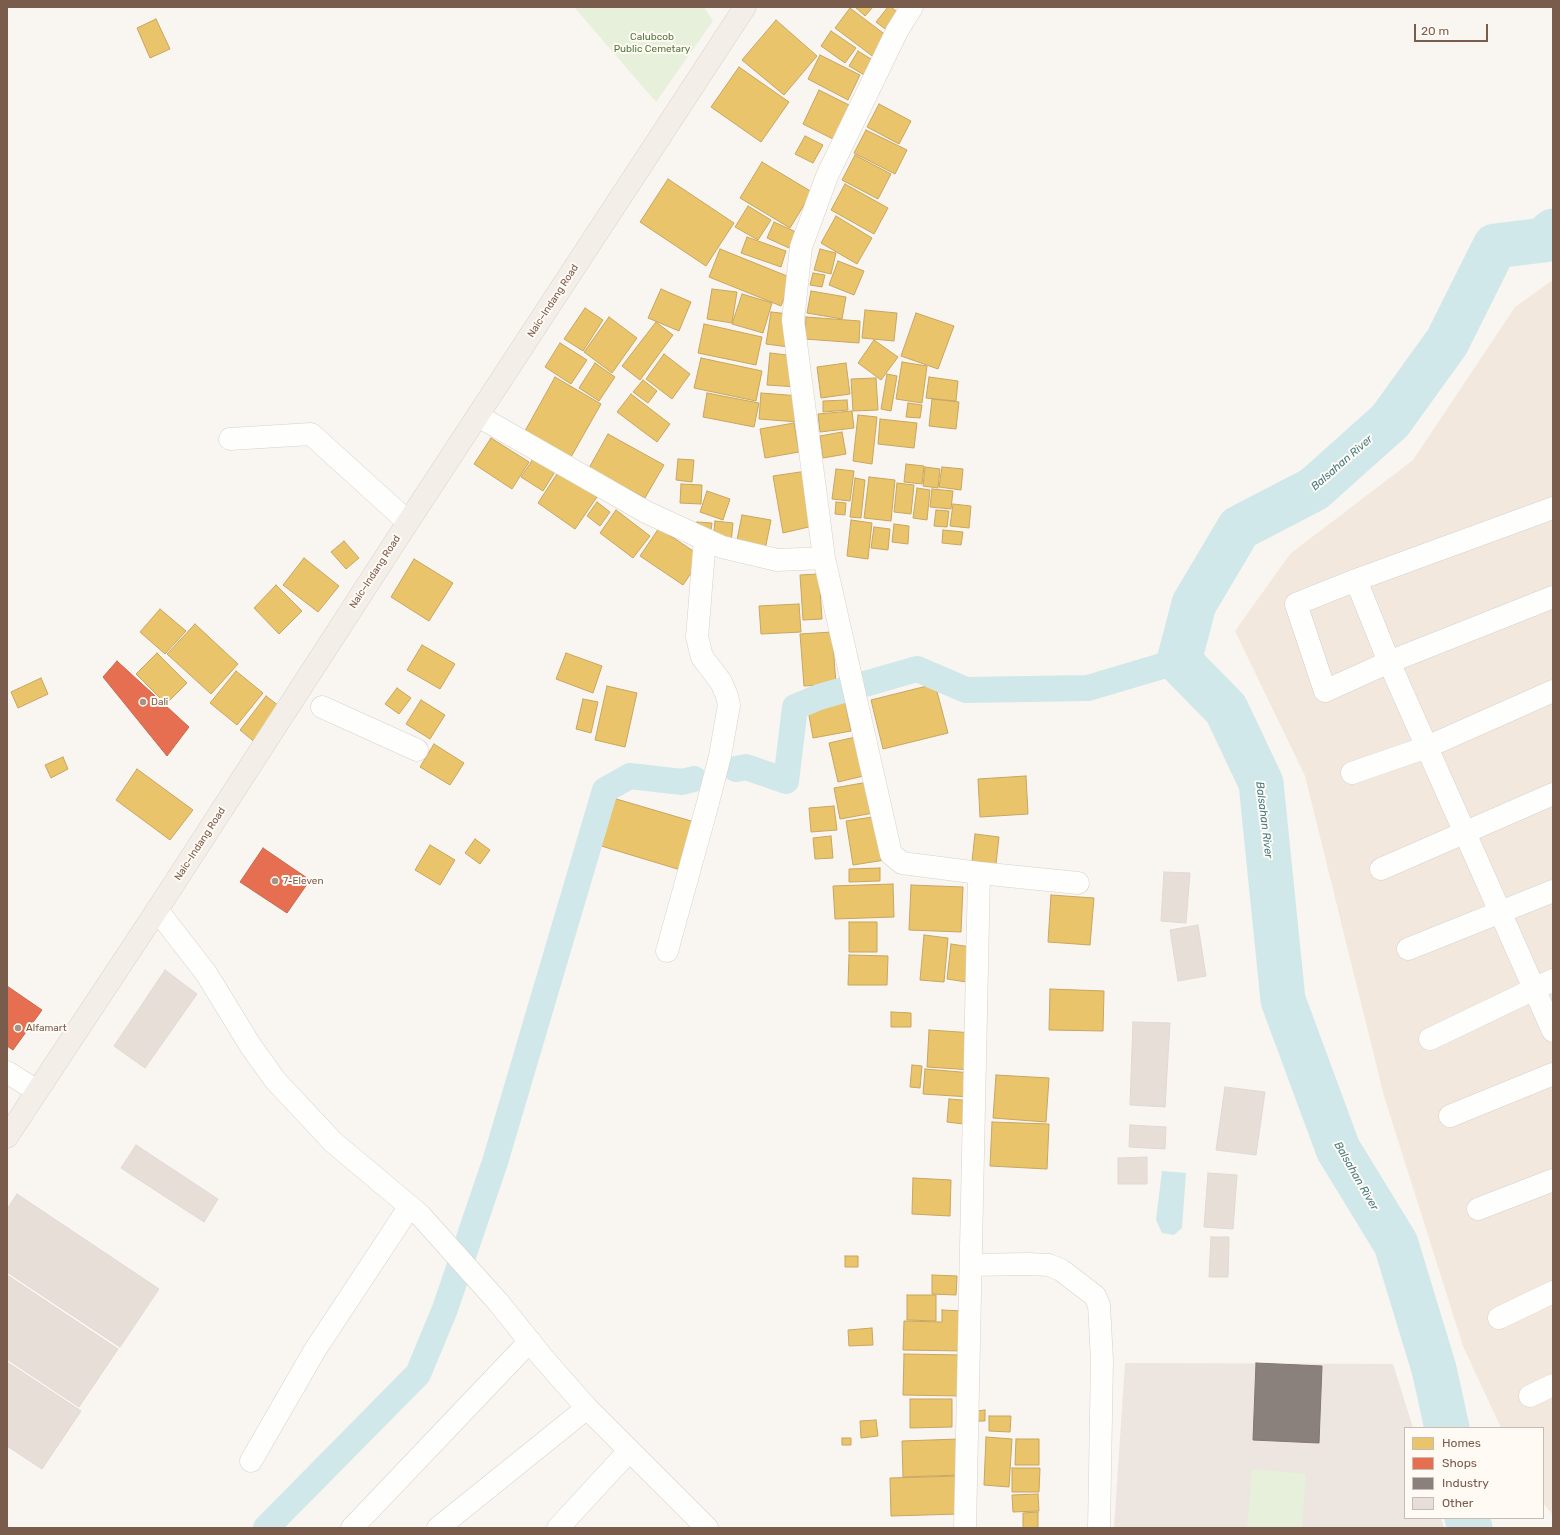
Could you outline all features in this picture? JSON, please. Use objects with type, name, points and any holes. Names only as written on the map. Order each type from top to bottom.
[{"type":"main road","name":"Naic–Indang Road","points":[[7,1137],[157,910],[311,701],[408,522],[745,7]]},
{"type":"street","points":[[912,7],[898,31],[827,176],[801,247],[793,320],[824,558],[891,854],[902,863],[979,873],[1078,883]]},
{"type":"street","points":[[478,416],[646,512],[722,548],[777,560],[824,558]]},
{"type":"street","points":[[230,439],[310,434],[408,522]]},
{"type":"street","points":[[1553,508],[1356,580],[1296,604],[1325,691],[1389,662],[1553,597]]},
{"type":"street","points":[[667,951],[720,756],[729,705],[721,682],[702,657],[697,637],[705,539]]},
{"type":"street","points":[[1356,580],[1389,662],[1426,747],[1466,832],[1501,913],[1544,984],[1553,1031]]},
{"type":"street","points":[[1352,773],[1426,747],[1553,691]]},
{"type":"street","points":[[311,701],[417,750]]},
{"type":"street","points":[[1381,869],[1553,794]]},
{"type":"street","points":[[966,1528],[979,873]]},
{"type":"street","points":[[1408,949],[1553,891]]},
{"type":"street","points":[[157,910],[206,973],[250,1045],[275,1080],[333,1142],[415,1211],[498,1302],[587,1408],[707,1528]]},
{"type":"street","points":[[1430,1039],[1544,984]]},
{"type":"street","points":[[7,1072],[37,1091]]},
{"type":"street","points":[[1450,1116],[1553,1074]]},
{"type":"street","points":[[1478,1209],[1553,1180]]},
{"type":"street","points":[[251,1461],[315,1350],[415,1211]]},
{"type":"street","points":[[972,1265],[1049,1265],[1061,1270],[1095,1296],[1099,1304],[1102,1360],[1099,1528]]},
{"type":"street","points":[[1499,1318],[1553,1292]]},
{"type":"street","points":[[352,1528],[530,1341]]},
{"type":"street","points":[[1530,1396],[1553,1385]]},
{"type":"street","points":[[438,1528],[587,1408]]},
{"type":"street","points":[[558,1528],[629,1450]]},
{"type":"shaded area","points":[[1553,280],[1553,1515],[1544,1504],[1544,1427],[1501,1427],[1463,1346],[1384,1096],[1305,776],[1235,631],[1290,554],[1413,460],[1515,307]]},
{"type":"shaded area","points":[[1125,1363],[1393,1364],[1413,1427],[1404,1427],[1404,1519],[1441,1519],[1444,1528],[1114,1528]]},
{"type":"green space","name":"Calubcob Public Cemetary","points":[[574,7],[704,7],[713,21],[656,102]]},
{"type":"green space","points":[[1252,1469],[1306,1474],[1302,1528],[1247,1528]]},
{"type":"water","points":[[1162,1171],[1186,1173],[1182,1228],[1174,1235],[1162,1233],[1156,1220]]},
{"type":"building: Homes","points":[[855,7],[873,7],[865,16]]},
{"type":"building: Homes","points":[[888,7],[891,7],[902,16],[889,32],[876,22]]},
{"type":"building: Homes","points":[[850,8],[891,39],[879,61],[835,28]]},
{"type":"building: Homes","points":[[156,19],[170,49],[150,58],[137,28]]},
{"type":"building: Homes","points":[[776,20],[817,56],[784,95],[742,60]]},
{"type":"building: Homes","points":[[831,31],[856,48],[845,63],[821,46]]},
{"type":"building: Homes","points":[[858,51],[879,64],[871,79],[849,66]]},
{"type":"building: Homes","points":[[820,55],[860,75],[848,100],[808,79]]},
{"type":"building: Homes","points":[[739,67],[789,102],[761,142],[711,107]]},
{"type":"building: Homes","points":[[819,90],[853,107],[837,141],[803,124]]},
{"type":"building: Homes","points":[[879,104],[911,121],[899,144],[867,127]]},
{"type":"building: Homes","points":[[866,130],[907,150],[895,174],[854,153]]},
{"type":"building: Homes","points":[[805,136],[823,145],[813,163],[795,154]]},
{"type":"building: Homes","points":[[855,155],[891,174],[878,199],[842,180]]},
{"type":"building: Homes","points":[[762,162],[812,192],[790,228],[740,198]]},
{"type":"building: Homes","points":[[668,179],[734,223],[706,266],[640,222]]},
{"type":"building: Homes","points":[[845,184],[888,208],[874,234],[831,210]]},
{"type":"building: Homes","points":[[748,206],[771,220],[758,240],[735,227]]},
{"type":"building: Homes","points":[[836,216],[872,238],[857,264],[821,243]]},
{"type":"building: Homes","points":[[774,222],[796,232],[789,248],[767,238]]},
{"type":"building: Homes","points":[[747,237],[786,251],[781,267],[741,253]]},
{"type":"building: Homes","points":[[720,249],[792,278],[781,306],[709,277]]},
{"type":"building: Homes","points":[[820,249],[836,253],[831,274],[814,270]]},
{"type":"building: Homes","points":[[838,261],[864,271],[854,295],[829,285]]},
{"type":"building: Homes","points":[[813,273],[825,275],[822,287],[810,285]]},
{"type":"building: Homes","points":[[661,289],[691,302],[679,331],[648,318]]},
{"type":"building: Homes","points":[[712,289],[737,292],[732,323],[707,319]]},
{"type":"building: Homes","points":[[811,291],[846,297],[842,319],[807,313]]},
{"type":"building: Homes","points":[[742,294],[772,303],[763,333],[732,324]]},
{"type":"building: Homes","points":[[585,308],[603,320],[583,351],[564,339]]},
{"type":"building: Homes","points":[[865,310],[897,313],[894,341],[862,338]]},
{"type":"building: Homes","points":[[771,312],[789,314],[789,347],[766,344]]},
{"type":"building: Homes","points":[[916,313],[954,326],[938,369],[901,356]]},
{"type":"building: Homes","points":[[609,317],[637,338],[612,373],[584,352]]},
{"type":"building: Homes","points":[[806,317],[860,321],[859,343],[805,339]]},
{"type":"building: Homes","points":[[656,322],[673,335],[640,380],[622,366]]},
{"type":"building: Homes","points":[[704,324],[762,337],[756,365],[698,353]]},
{"type":"building: Homes","points":[[874,340],[898,357],[881,380],[858,363]]},
{"type":"building: Homes","points":[[560,343],[587,360],[571,384],[545,367]]},
{"type":"building: Homes","points":[[770,353],[795,356],[798,387],[767,385]]},
{"type":"building: Homes","points":[[664,354],[690,374],[672,399],[646,379]]},
{"type":"building: Homes","points":[[701,358],[762,371],[756,401],[694,388]]},
{"type":"building: Homes","points":[[902,362],[927,366],[922,403],[896,399]]},
{"type":"building: Homes","points":[[595,363],[615,377],[599,401],[579,388]]},
{"type":"building: Homes","points":[[846,363],[850,394],[821,398],[817,367]]},
{"type":"building: Homes","points":[[887,374],[897,376],[891,411],[881,409]]},
{"type":"building: Homes","points":[[555,377],[601,404],[571,457],[525,431]]},
{"type":"building: Homes","points":[[929,377],[958,381],[956,401],[926,398]]},
{"type":"building: Homes","points":[[876,378],[878,410],[853,411],[851,379]]},
{"type":"building: Homes","points":[[643,380],[657,391],[648,403],[633,392]]},
{"type":"building: Homes","points":[[707,393],[759,403],[754,427],[703,417]]},
{"type":"building: Homes","points":[[761,393],[800,396],[798,422],[759,419]]},
{"type":"building: Homes","points":[[631,394],[670,424],[657,442],[617,412]]},
{"type":"building: Homes","points":[[932,399],[959,402],[956,429],[929,426]]},
{"type":"building: Homes","points":[[847,400],[848,410],[823,412],[823,401]]},
{"type":"building: Homes","points":[[908,403],[922,405],[920,418],[906,417]]},
{"type":"building: Homes","points":[[852,411],[854,428],[820,432],[818,414]]},
{"type":"building: Homes","points":[[858,415],[877,417],[872,464],[853,461]]},
{"type":"building: Homes","points":[[880,419],[917,423],[914,448],[878,444]]},
{"type":"building: Homes","points":[[794,423],[799,452],[765,458],[760,429]]},
{"type":"building: Homes","points":[[842,432],[846,454],[823,458],[820,436]]},
{"type":"building: Homes","points":[[608,434],[664,465],[645,498],[589,468]]},
{"type":"building: Homes","points":[[491,438],[529,462],[512,489],[474,464]]},
{"type":"building: Homes","points":[[535,456],[556,470],[543,491],[521,477]]},
{"type":"building: Homes","points":[[678,459],[694,460],[692,482],[676,480]]},
{"type":"building: Homes","points":[[906,464],[924,466],[922,484],[904,482]]},
{"type":"building: Homes","points":[[925,467],[940,469],[938,488],[923,486]]},
{"type":"building: Homes","points":[[942,467],[963,469],[961,490],[939,487]]},
{"type":"building: Homes","points":[[836,469],[854,471],[850,501],[832,499]]},
{"type":"building: Homes","points":[[559,471],[597,497],[575,529],[538,503]]},
{"type":"building: Homes","points":[[807,471],[813,526],[783,533],[773,476]]},
{"type":"building: Homes","points":[[869,477],[895,480],[891,521],[864,518]]},
{"type":"building: Homes","points":[[855,478],[865,480],[861,518],[850,517]]},
{"type":"building: Homes","points":[[897,483],[914,485],[911,514],[894,512]]},
{"type":"building: Homes","points":[[681,484],[702,485],[701,504],[680,503]]},
{"type":"building: Homes","points":[[917,488],[930,490],[927,520],[913,518]]},
{"type":"building: Homes","points":[[932,489],[953,491],[951,509],[930,507]]},
{"type":"building: Homes","points":[[707,491],[730,499],[723,520],[700,512]]},
{"type":"building: Homes","points":[[597,502],[610,512],[600,526],[587,516]]},
{"type":"building: Homes","points":[[836,502],[846,503],[845,515],[835,514]]},
{"type":"building: Homes","points":[[953,504],[971,506],[969,528],[950,526]]},
{"type":"building: Homes","points":[[616,510],[650,536],[633,558],[600,533]]},
{"type":"building: Homes","points":[[936,510],[949,511],[947,527],[934,526]]},
{"type":"building: Homes","points":[[742,515],[771,520],[765,550],[736,545]]},
{"type":"building: Homes","points":[[851,520],[872,523],[868,559],[847,556]]},
{"type":"building: Homes","points":[[715,521],[733,523],[731,543],[713,541]]},
{"type":"building: Homes","points":[[697,522],[712,523],[710,536],[695,534]]},
{"type":"building: Homes","points":[[894,524],[909,526],[908,544],[892,542]]},
{"type":"building: Homes","points":[[874,527],[890,529],[888,550],[871,548]]},
{"type":"building: Homes","points":[[659,528],[702,557],[683,585],[640,556]]},
{"type":"building: Homes","points":[[943,530],[963,532],[961,545],[942,543]]},
{"type":"building: Homes","points":[[344,541],[359,558],[346,569],[331,552]]},
{"type":"building: Homes","points":[[304,558],[339,586],[318,612],[283,585]]},
{"type":"building: Homes","points":[[414,559],[453,583],[429,621],[391,597]]},
{"type":"building: Homes","points":[[819,574],[822,619],[803,620],[800,575]]},
{"type":"building: Homes","points":[[276,585],[302,611],[279,634],[254,608]]},
{"type":"building: Homes","points":[[799,604],[801,632],[761,634],[759,606]]},
{"type":"building: Homes","points":[[160,609],[186,631],[165,654],[140,632]]},
{"type":"building: Homes","points":[[195,624],[238,664],[211,694],[167,654]]},
{"type":"building: Homes","points":[[832,632],[836,684],[804,686],[800,634]]},
{"type":"building: Homes","points":[[422,645],[455,664],[440,689],[407,670]]},
{"type":"building: Homes","points":[[157,653],[187,683],[166,704],[136,674]]},
{"type":"building: Homes","points":[[566,653],[602,666],[593,693],[556,679]]},
{"type":"building: Homes","points":[[236,671],[263,693],[237,725],[210,703]]},
{"type":"building: Homes","points":[[41,678],[48,694],[18,708],[11,692]]},
{"type":"building: Homes","points":[[935,684],[948,733],[883,749],[871,700]]},
{"type":"building: Homes","points":[[607,686],[637,693],[625,747],[595,740]]},
{"type":"building: Homes","points":[[397,688],[411,698],[399,714],[385,704]]},
{"type":"building: Homes","points":[[266,696],[283,709],[257,744],[240,730]]},
{"type":"building: Homes","points":[[583,699],[598,702],[591,733],[576,729]]},
{"type":"building: Homes","points":[[421,700],[445,715],[430,739],[406,724]]},
{"type":"building: Homes","points":[[845,702],[851,731],[813,738],[808,710]]},
{"type":"building: Homes","points":[[860,736],[868,775],[838,782],[829,743]]},
{"type":"building: Homes","points":[[434,744],[464,763],[450,785],[420,767]]},
{"type":"building: Homes","points":[[63,757],[68,769],[51,778],[45,765]]},
{"type":"building: Homes","points":[[137,769],[193,810],[170,840],[116,800]]},
{"type":"building: Homes","points":[[1026,776],[1028,814],[980,817],[978,779]]},
{"type":"building: Homes","points":[[874,781],[879,812],[840,819],[834,788]]},
{"type":"building: Homes","points":[[613,798],[698,823],[684,871],[598,845]]},
{"type":"building: Homes","points":[[834,806],[837,830],[811,832],[809,808]]},
{"type":"building: Homes","points":[[879,816],[885,860],[853,865],[846,821]]},
{"type":"building: Homes","points":[[975,834],[999,837],[995,873],[971,870]]},
{"type":"building: Homes","points":[[831,836],[833,858],[815,859],[813,838]]},
{"type":"building: Homes","points":[[475,839],[490,850],[480,864],[465,853]]},
{"type":"building: Homes","points":[[430,845],[455,860],[440,885],[415,870]]},
{"type":"building: Homes","points":[[880,868],[880,881],[849,882],[849,869]]},
{"type":"building: Homes","points":[[893,884],[894,917],[835,919],[833,886]]},
{"type":"building: Homes","points":[[911,885],[963,887],[961,932],[909,930]]},
{"type":"building: Homes","points":[[1051,895],[1094,898],[1090,945],[1048,942]]},
{"type":"building: Homes","points":[[849,922],[877,922],[877,952],[849,952]]},
{"type":"building: Homes","points":[[924,935],[948,938],[944,982],[920,980]]},
{"type":"building: Homes","points":[[951,944],[977,948],[973,983],[947,979]]},
{"type":"building: Homes","points":[[849,955],[888,956],[887,985],[848,985]]},
{"type":"building: Homes","points":[[1050,989],[1104,991],[1103,1031],[1049,1030]]},
{"type":"building: Homes","points":[[891,1012],[911,1013],[911,1027],[891,1027]]},
{"type":"building: Homes","points":[[929,1030],[974,1033],[972,1070],[927,1067]]},
{"type":"building: Homes","points":[[912,1065],[922,1066],[920,1088],[910,1087]]},
{"type":"building: Homes","points":[[925,1069],[972,1073],[970,1097],[923,1094]]},
{"type":"building: Homes","points":[[996,1075],[1049,1078],[1046,1122],[993,1118]]},
{"type":"building: Homes","points":[[949,1099],[974,1101],[972,1125],[947,1122]]},
{"type":"building: Homes","points":[[992,1122],[1049,1124],[1047,1169],[990,1166]]},
{"type":"building: Homes","points":[[913,1178],[951,1180],[950,1216],[912,1214]]},
{"type":"building: Homes","points":[[845,1256],[858,1256],[858,1267],[845,1267]]},
{"type":"building: Homes","points":[[932,1275],[957,1276],[956,1295],[932,1294]]},
{"type":"building: Homes","points":[[907,1295],[936,1295],[936,1321],[907,1320]]},
{"type":"building: Homes","points":[[942,1310],[963,1311],[965,1351],[903,1350],[904,1321],[942,1322]]},
{"type":"building: Homes","points":[[872,1328],[873,1345],[849,1346],[848,1330]]},
{"type":"building: Homes","points":[[904,1354],[963,1355],[962,1396],[903,1395]]},
{"type":"building: Homes","points":[[910,1399],[952,1399],[952,1427],[910,1428]]},
{"type":"building: Homes","points":[[985,1410],[985,1421],[978,1421],[977,1411]]},
{"type":"building: Homes","points":[[989,1416],[1011,1416],[1010,1432],[989,1431]]},
{"type":"building: Homes","points":[[876,1420],[878,1436],[861,1438],[860,1421]]},
{"type":"building: Homes","points":[[986,1437],[1012,1439],[1009,1487],[984,1485]]},
{"type":"building: Homes","points":[[842,1438],[851,1438],[851,1445],[842,1445]]},
{"type":"building: Homes","points":[[959,1439],[960,1475],[903,1477],[902,1441]]},
{"type":"building: Homes","points":[[1016,1439],[1039,1439],[1039,1465],[1015,1465]]},
{"type":"building: Homes","points":[[1012,1468],[1040,1468],[1039,1492],[1012,1492]]},
{"type":"building: Homes","points":[[959,1476],[959,1514],[891,1516],[890,1478]]},
{"type":"building: Homes","points":[[1038,1494],[1039,1511],[1013,1512],[1012,1495]]},
{"type":"building: Homes","points":[[1038,1512],[1038,1528],[1023,1528],[1023,1513]]},
{"type":"building: Shops","name":"Dali","points":[[117,661],[189,727],[167,756],[103,677]]},
{"type":"building: Shops","name":"7-Eleven","points":[[263,848],[310,880],[287,913],[240,882]]},
{"type":"building: Shops","name":"Alfamart","points":[[7,986],[42,1010],[13,1050],[7,1046]]},
{"type":"building: Industry","points":[[1256,1363],[1322,1366],[1319,1443],[1253,1440]]},
{"type":"building: Other","points":[[1164,872],[1190,873],[1186,923],[1161,921]]},
{"type":"building: Other","points":[[1198,925],[1206,976],[1178,981],[1170,930]]},
{"type":"building: Other","points":[[165,970],[197,994],[145,1068],[114,1046]]},
{"type":"building: Other","points":[[1133,1022],[1170,1023],[1165,1107],[1130,1105]]},
{"type":"building: Other","points":[[1225,1087],[1265,1092],[1256,1155],[1216,1150]]},
{"type":"building: Other","points":[[1130,1125],[1166,1127],[1165,1149],[1129,1147]]},
{"type":"building: Other","points":[[136,1145],[218,1199],[204,1222],[121,1168]]},
{"type":"building: Other","points":[[1147,1157],[1147,1184],[1118,1184],[1118,1158]]},
{"type":"building: Other","points":[[1208,1173],[1237,1175],[1233,1229],[1204,1227]]},
{"type":"building: Other","points":[[17,1194],[159,1289],[120,1347],[7,1272],[7,1209]]},
{"type":"building: Other","points":[[1211,1237],[1229,1237],[1228,1277],[1209,1277]]},
{"type":"building: Other","points":[[7,1275],[118,1349],[79,1407],[7,1359]]},
{"type":"building: Other","points":[[7,1362],[81,1411],[42,1469],[7,1446]]},
{"type":"waterway","name":"Balsahan River","points":[[1447,1427],[1434,1369],[1396,1244],[1338,1149],[1283,1000],[1261,783],[1226,709],[1179,661],[1194,604],[1239,528],[1314,489],[1390,421],[1447,342],[1495,246],[1544,240],[1553,231]]},
{"type":"waterway","points":[[736,769],[746,767],[786,781],[795,707],[819,697],[917,669],[966,690],[1088,688],[1179,661]]},
{"type":"waterway","points":[[266,1528],[418,1374],[445,1309],[495,1162],[605,790],[630,776],[682,782],[694,779]]},
{"type":"waterway","name":"Balsahan River","points":[[1467,1519],[1470,1528]]},
{"type":"place","name":"Dali","points":[[143,702]]},
{"type":"place","name":"7-Eleven","points":[[275,881]]},
{"type":"place","name":"Alfamart","points":[[18,1028]]}]
